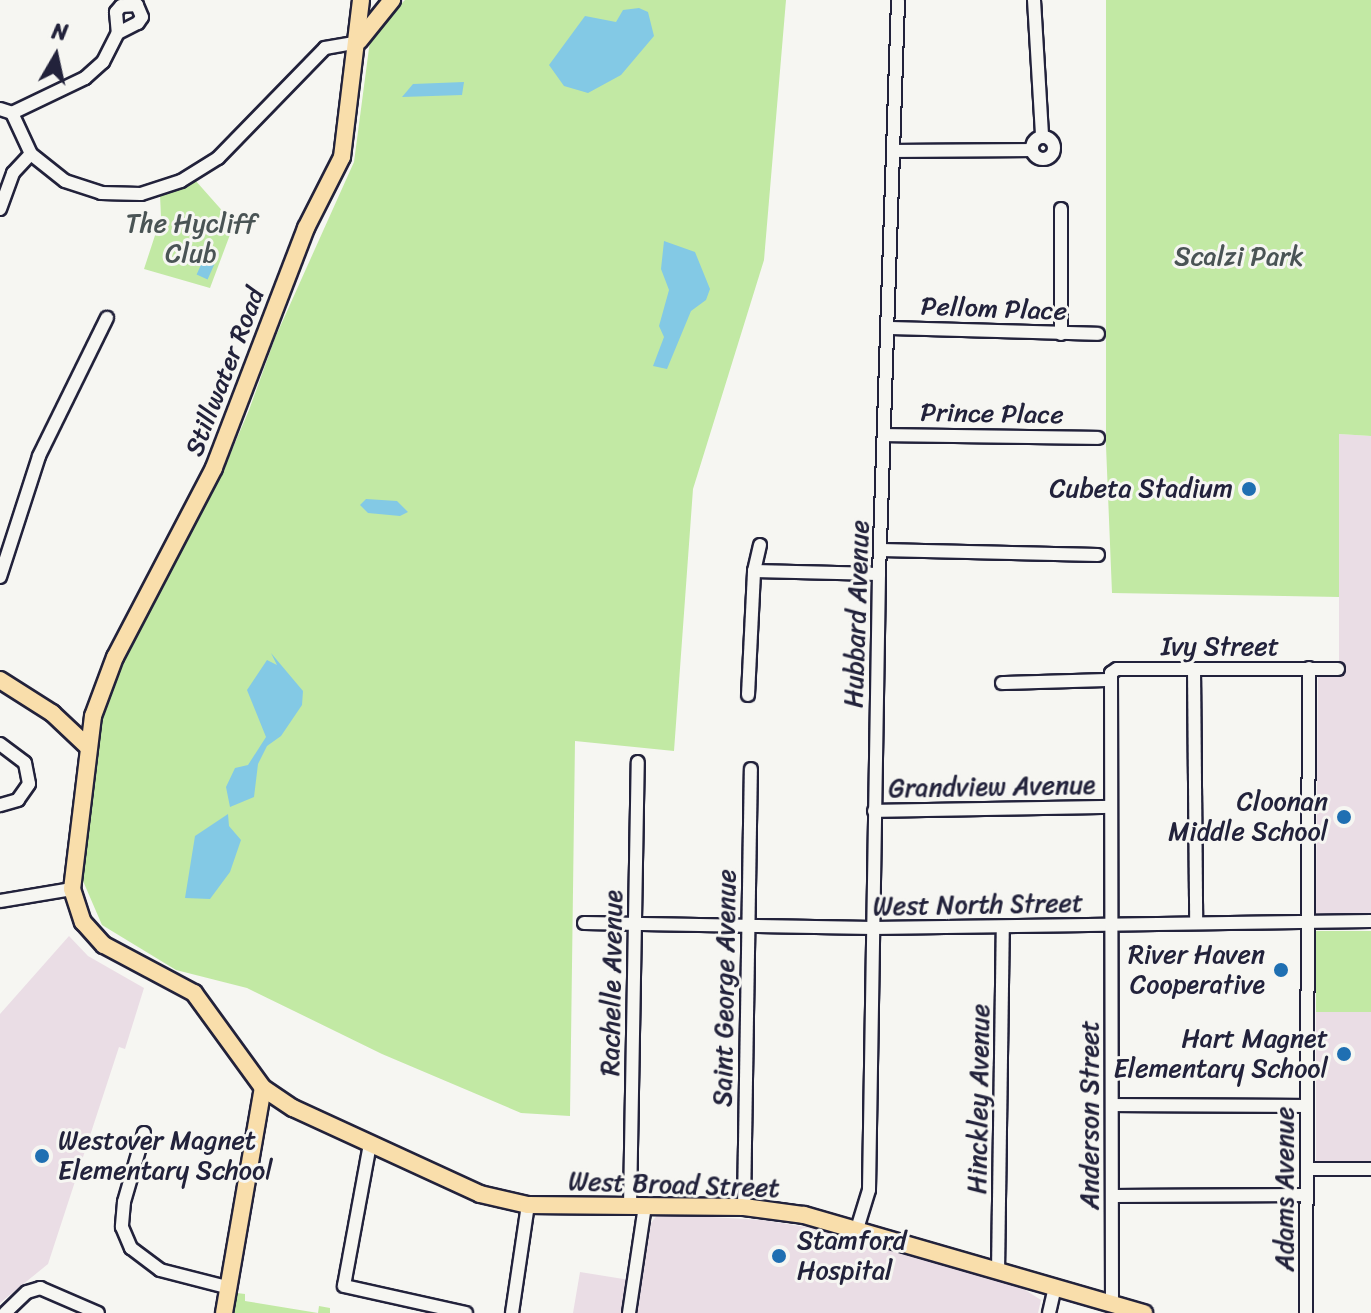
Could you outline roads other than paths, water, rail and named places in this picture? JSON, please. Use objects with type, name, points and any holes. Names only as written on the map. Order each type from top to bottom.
[{"type":"main road","name":"Stillwater Road","points":[[72,889],[87,746],[96,706],[115,657],[214,468],[300,242],[342,157],[361,0]]},
{"type":"main road","points":[[358,42],[392,0]]},
{"type":"main road","points":[[0,680],[52,713],[87,746]]},
{"type":"main road","points":[[72,889],[93,936],[194,993],[263,1088],[226,1287],[224,1313]]},
{"type":"main road","name":"West Broad Street","points":[[263,1088],[370,1144],[480,1194],[528,1205],[744,1207],[857,1229],[1144,1313]]},
{"type":"street","name":"Hubbard Avenue","points":[[857,1229],[869,1190],[879,574],[898,0]]},
{"type":"street","points":[[1031,150],[1042,136],[1034,0]]},
{"type":"street","points":[[118,33],[103,62],[85,78],[6,111],[31,154],[65,181],[101,193],[141,194],[181,181],[248,132],[288,81],[325,48],[358,42]]},
{"type":"street","points":[[895,151],[1031,150],[1042,159],[1052,154],[1052,142],[1042,136]]},
{"type":"street","points":[[0,209],[13,173],[31,154]]},
{"type":"street","points":[[1061,209],[1061,334]]},
{"type":"street","points":[[0,577],[39,456],[107,318]]},
{"type":"street","name":"Pellom Place","points":[[888,328],[1098,334]]},
{"type":"street","name":"Prince Place","points":[[885,435],[1098,438]]},
{"type":"street","points":[[748,695],[754,571],[760,545]]},
{"type":"street","points":[[881,550],[1098,555]]},
{"type":"street","points":[[754,571],[879,574]]},
{"type":"street","name":"Adams Avenue","points":[[1306,1313],[1309,668]]},
{"type":"street","name":"Ivy Street","points":[[1109,680],[1117,669],[1338,669]]},
{"type":"street","points":[[1194,669],[1196,923]]},
{"type":"street","points":[[1002,683],[1109,680]]},
{"type":"street","name":"Anderson Street","points":[[1109,680],[1112,1305]]},
{"type":"street","points":[[0,744],[25,763],[29,784],[18,800],[0,805]]},
{"type":"street","name":"Rachelle Avenue","points":[[629,1313],[638,1206],[635,924],[638,762]]},
{"type":"street","name":"Saint George Avenue","points":[[744,1207],[751,769]]},
{"type":"street","name":"Grandview Avenue","points":[[874,811],[1110,807]]},
{"type":"street","points":[[0,901],[72,889]]},
{"type":"street","name":"West North Street","points":[[584,923],[873,928],[1371,921]]},
{"type":"street","name":"Hinckley Avenue","points":[[998,1272],[1003,927]]},
{"type":"street","points":[[1113,1105],[1307,1106]]},
{"type":"street","points":[[144,1133],[124,1202],[122,1227],[131,1248],[160,1270],[226,1287]]},
{"type":"street","points":[[370,1144],[344,1286],[466,1313]]},
{"type":"street","points":[[1307,1169],[1371,1169]]},
{"type":"street","points":[[1112,1196],[1307,1195]]},
{"type":"street","points":[[512,1313],[528,1205]]},
{"type":"street","points":[[5,1313],[27,1292],[40,1288],[94,1312]]},
{"type":"street","points":[[1049,1313],[1055,1288]]},
{"type":"water","points":[[639,8],[648,12],[654,36],[621,75],[588,93],[564,86],[549,65],[585,16],[616,22],[623,10]]},
{"type":"water","points":[[464,82],[462,95],[402,97],[413,84]]},
{"type":"water","points":[[664,241],[695,252],[710,289],[706,300],[691,311],[667,369],[653,366],[664,337],[659,326],[669,290],[661,269]]},
{"type":"water","points":[[208,249],[219,254],[208,279],[197,275]]},
{"type":"water","points":[[366,499],[397,501],[408,512],[400,516],[368,513],[360,505]]},
{"type":"water","points":[[271,653],[303,691],[302,705],[281,736],[267,746],[258,764],[254,797],[230,807],[226,787],[235,768],[248,765],[266,737],[247,690],[267,660],[277,665]]},
{"type":"water","points":[[228,814],[229,826],[241,840],[230,872],[210,899],[185,898],[195,836]]},
{"type":"place","name":"Cubeta Stadium","points":[[1249,489]]},
{"type":"place","name":"Cloonan Middle School","points":[[1344,817]]},
{"type":"place","name":"River Haven Cooperative","points":[[1281,970]]},
{"type":"place","name":"Hart Magnet Elementary School","points":[[1344,1054]]},
{"type":"place","name":"Westover Magnet Elementary School","points":[[42,1156]]},
{"type":"place","name":"Stamford Hospital","points":[[779,1256]]},
{"type":"park label","name":"The Hycliff Club","points":[[191,239]]},
{"type":"park label","name":"Scalzi Park","points":[[1239,257]]}]
